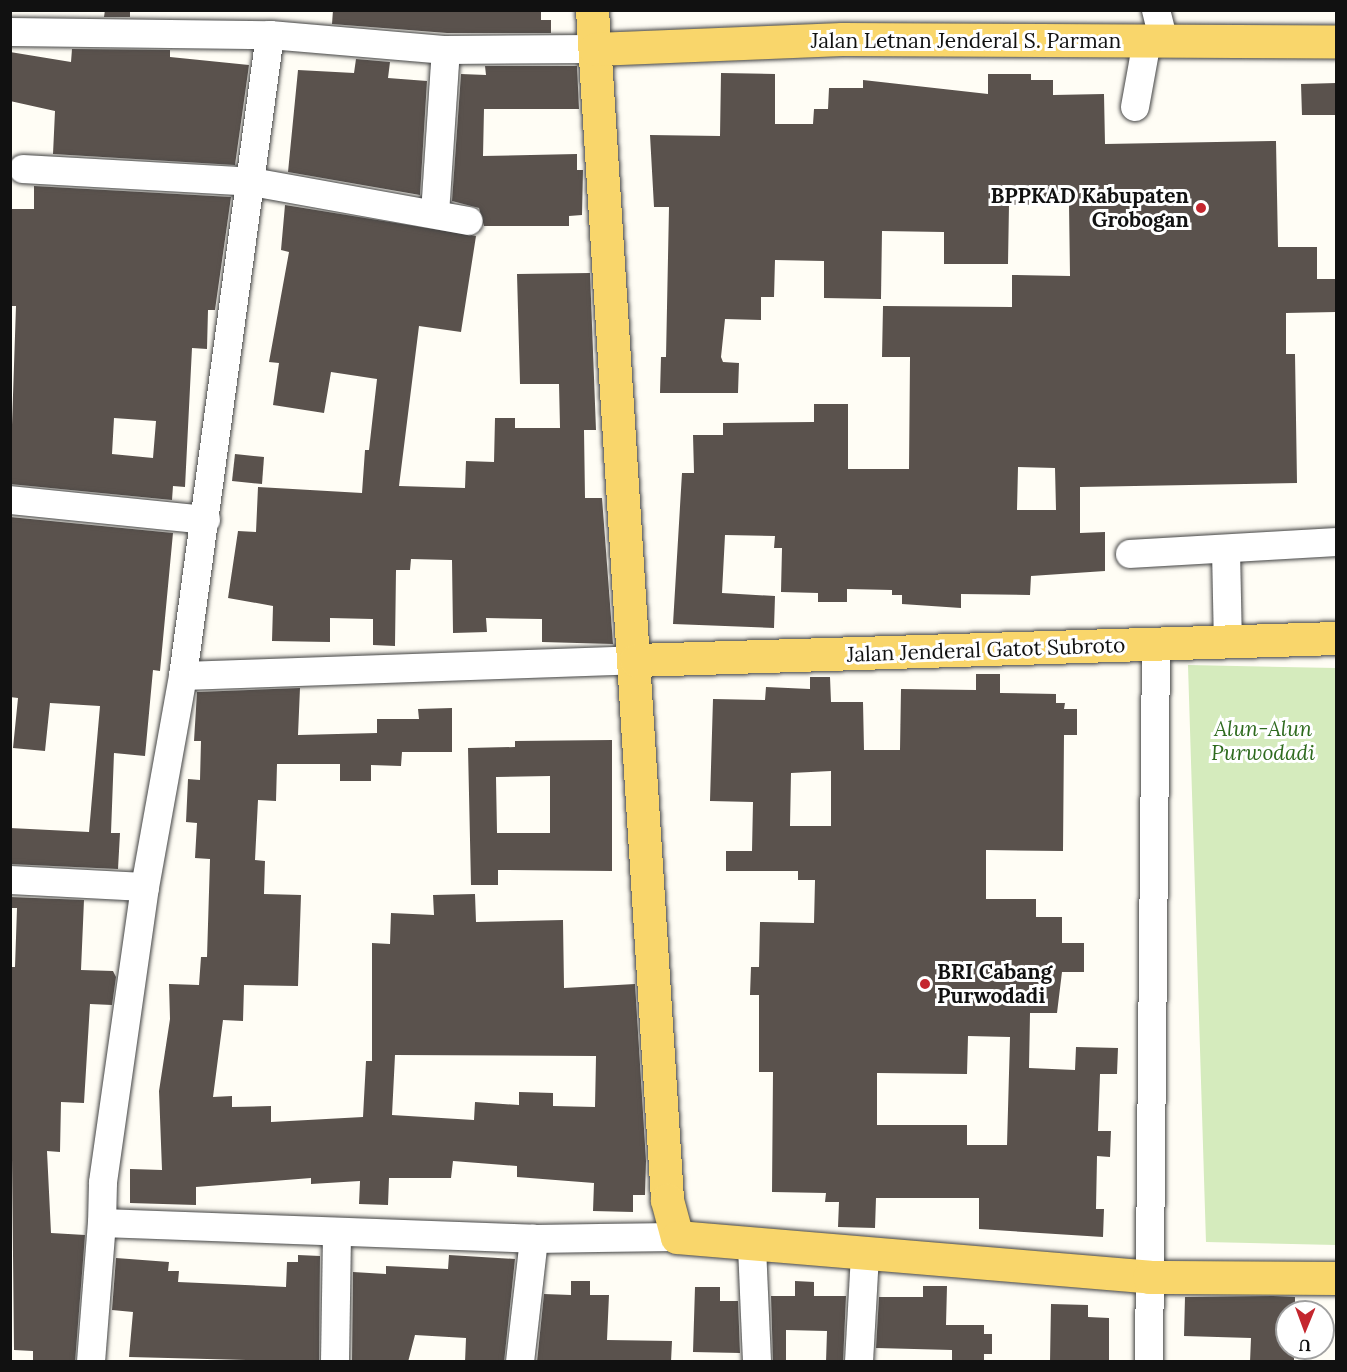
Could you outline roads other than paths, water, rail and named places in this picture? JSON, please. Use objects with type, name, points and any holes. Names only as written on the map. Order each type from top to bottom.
[{"type":"main road","points":[[592,10],[636,660],[667,1200],[677,1237],[752,1247],[1149,1277],[1336,1278]]},
{"type":"main road","name":"Jalan Letnan Jenderal S. Parman","points":[[595,49],[842,39],[1156,31],[1336,42]]},
{"type":"main road","name":"Jalan Jenderal Gatot Subroto","points":[[636,660],[1336,638]]},
{"type":"street","points":[[1135,107],[1156,31]]},
{"type":"street","points":[[10,32],[270,34],[446,50],[595,49]]},
{"type":"street","points":[[92,1362],[102,1223],[102,1183],[145,887],[183,676],[206,520],[270,34]]},
{"type":"street","points":[[435,214],[446,50]]},
{"type":"street","points":[[23,169],[252,182],[469,221]]},
{"type":"street","points":[[10,500],[206,520]]},
{"type":"street","points":[[1130,554],[1336,542]]},
{"type":"street","points":[[1226,550],[1228,642]]},
{"type":"street","points":[[1149,1362],[1156,645]]},
{"type":"street","points":[[183,676],[636,660]]},
{"type":"street","points":[[10,880],[145,887]]},
{"type":"street","points":[[102,1223],[534,1239],[677,1237]]},
{"type":"street","points":[[335,1362],[337,1232]]},
{"type":"street","points":[[520,1362],[534,1239]]},
{"type":"street","points":[[752,1247],[758,1362]]},
{"type":"street","points":[[859,1362],[865,1256]]},
{"type":"place","name":"BPPKAD Kabupaten Grobogan","points":[[1201,208]]},
{"type":"place","name":"BRI Cabang Purwodadi","points":[[925,984]]},
{"type":"park label","name":"Alun-Alun Purwodadi","points":[[1263,741]]}]
